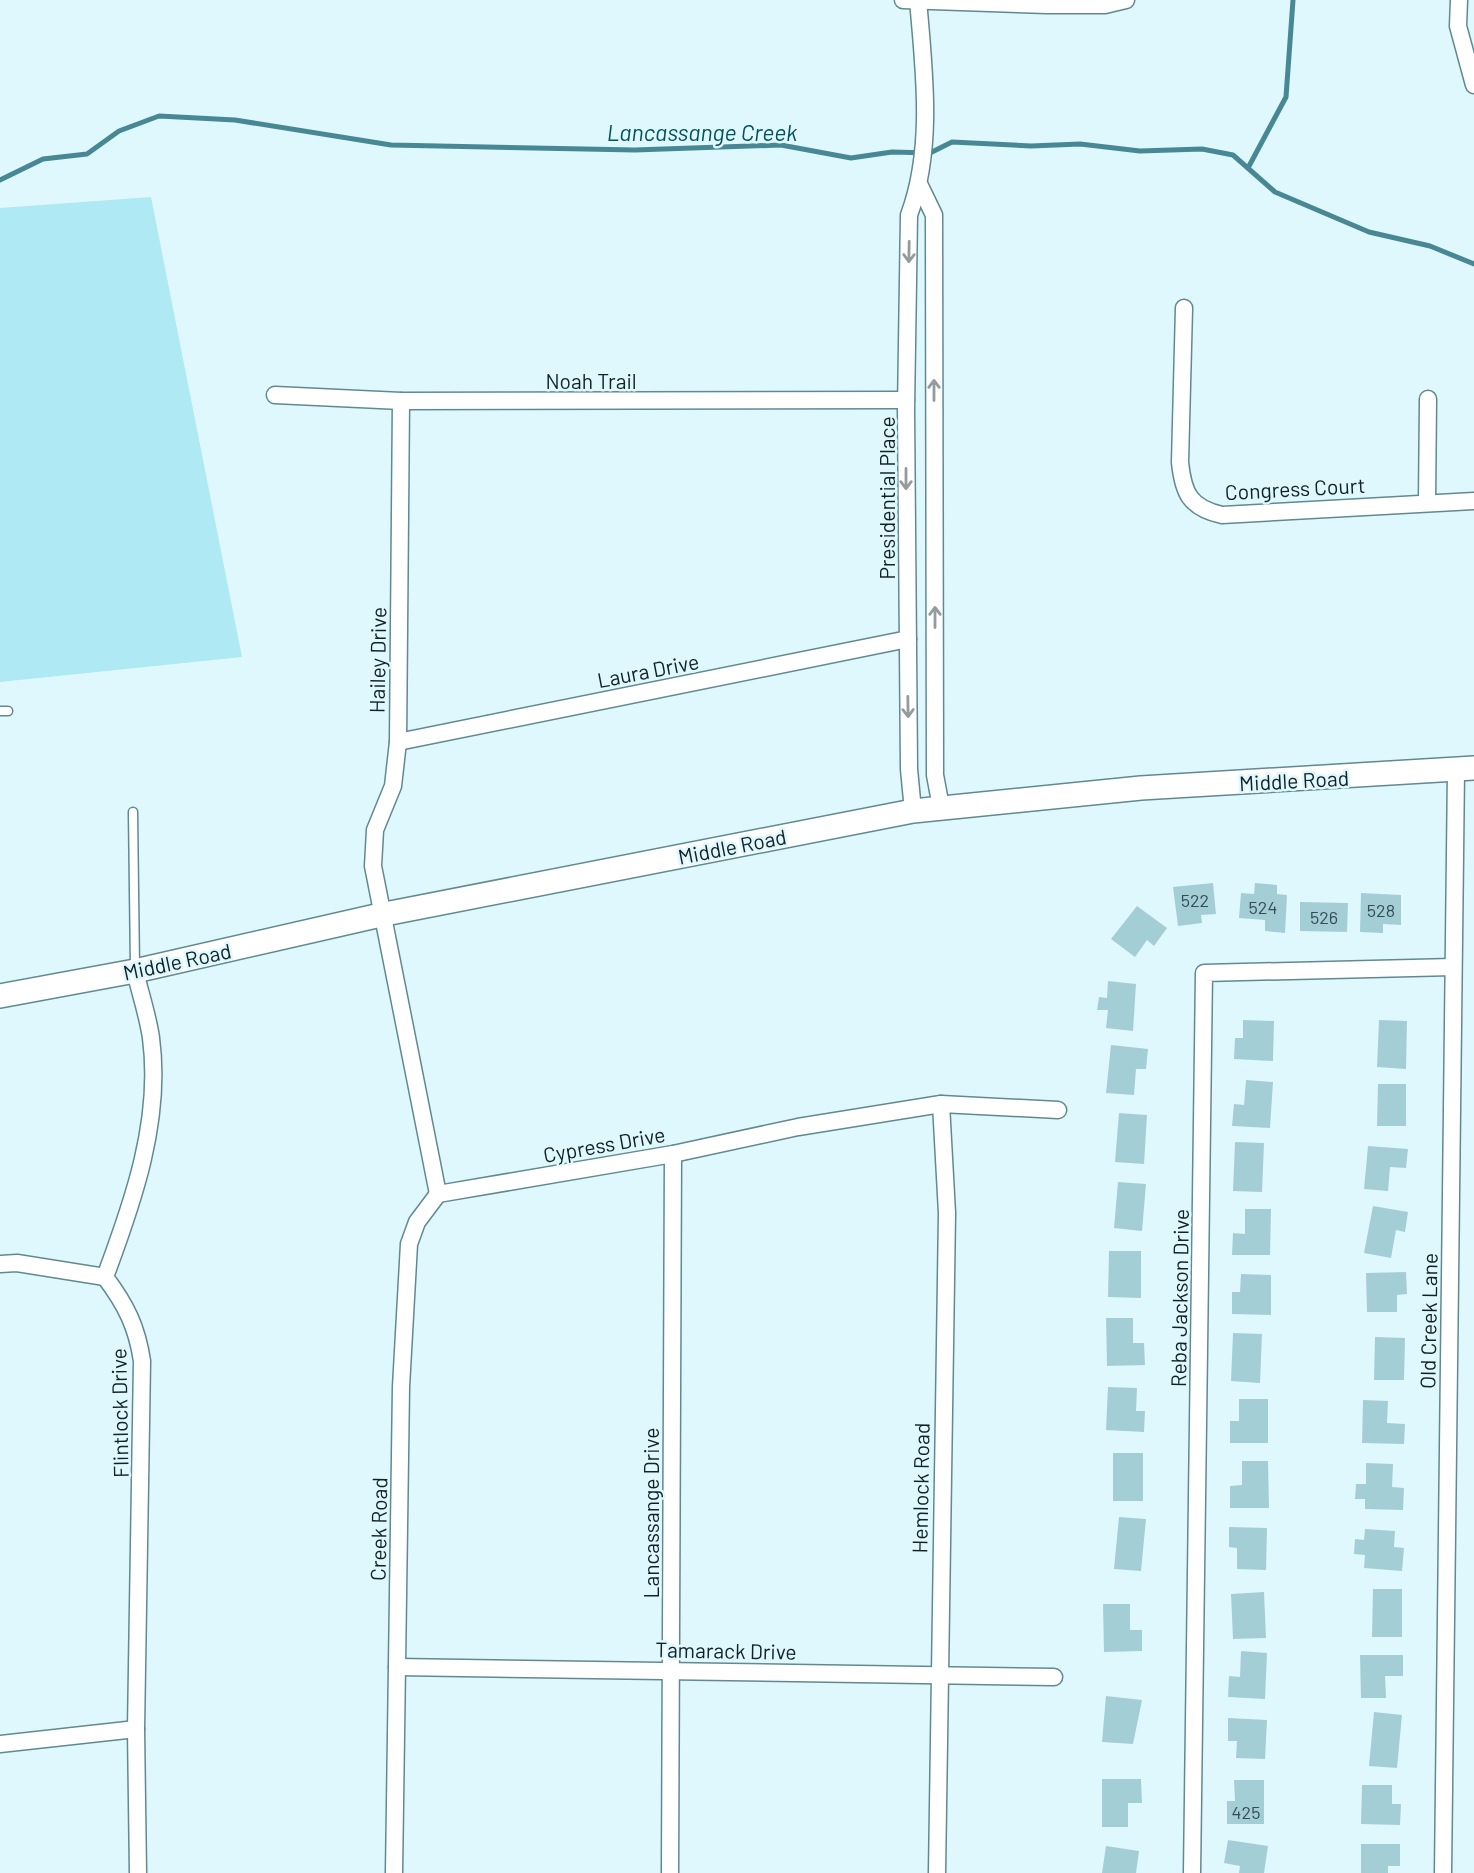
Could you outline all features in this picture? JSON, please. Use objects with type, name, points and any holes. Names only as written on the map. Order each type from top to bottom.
[{"type":"main road","name":"Middle Road","points":[[0,996],[135,971],[385,914],[913,811],[1141,788],[1465,769]]},
{"type":"street","points":[[913,0],[1105,5],[1126,0]]},
{"type":"street","name":"Presidential Place","points":[[913,0],[923,45],[924,135],[920,186],[909,215],[906,400],[909,769],[913,811]]},
{"type":"street","points":[[1459,0],[1458,26],[1466,65],[1474,85]]},
{"type":"street","name":"Presidential Place","points":[[920,186],[934,215],[935,775],[941,807]]},
{"type":"street","name":"Congress Court","points":[[1184,308],[1180,462],[1183,488],[1194,503],[1209,512],[1222,515],[1474,501]]},
{"type":"street","name":"Noah Trail","points":[[275,396],[401,401],[906,400]]},
{"type":"street","points":[[1427,502],[1428,399]]},
{"type":"street","name":"Hailey Drive","points":[[385,914],[373,866],[375,830],[393,786],[398,742],[401,401]]},
{"type":"street","name":"Laura Drive","points":[[398,742],[908,639]]},
{"type":"street","name":"Old Creek Lane","points":[[1443,1873],[1453,967],[1465,769]]},
{"type":"street","points":[[385,914],[438,1194]]},
{"type":"street","name":"Reba Jackson Drive","points":[[1192,1873],[1204,973],[1453,967]]},
{"type":"street","points":[[0,1264],[17,1263],[105,1277],[134,1199],[151,1109],[154,1074],[151,1038],[135,971]]},
{"type":"street","name":"Cypress Drive","points":[[438,1194],[673,1154],[798,1127],[941,1104],[1058,1110]]},
{"type":"street","name":"Hemlock Road","points":[[937,1873],[947,1213],[941,1104]]},
{"type":"street","name":"Lancassange Drive","points":[[670,1873],[673,1154]]},
{"type":"street","name":"Creek Road","points":[[394,1873],[401,1387],[409,1244],[417,1222],[438,1194]]},
{"type":"street","name":"Flintlock Drive","points":[[105,1277],[138,1330],[142,1361],[136,1729],[138,1873]]},
{"type":"street","name":"Tamarack Drive","points":[[397,1667],[1054,1676]]},
{"type":"street","points":[[0,1744],[136,1729]]},
{"type":"lane","points":[[133,812],[135,971]]},
{"type":"shaded area","points":[[151,197],[242,657],[0,682],[0,208]]},
{"type":"building","points":[[1213,883],[1216,914],[1201,915],[1202,923],[1178,926],[1173,887]]},
{"type":"building","points":[[1255,883],[1277,885],[1277,894],[1287,895],[1285,933],[1265,931],[1265,920],[1239,918],[1241,893],[1254,894]]},
{"type":"building","points":[[1361,893],[1401,895],[1401,925],[1383,924],[1383,933],[1360,932]]},
{"type":"building","points":[[1300,902],[1348,903],[1347,932],[1300,931]]},
{"type":"building","points":[[1137,906],[1167,928],[1154,946],[1147,940],[1135,957],[1111,939]]},
{"type":"building","points":[[1108,981],[1136,984],[1133,1031],[1106,1028],[1108,1010],[1097,1010],[1099,997],[1107,998]]},
{"type":"building","points":[[1243,1020],[1274,1021],[1273,1061],[1234,1059],[1235,1038],[1243,1038]]},
{"type":"building","points":[[1379,1020],[1407,1021],[1406,1069],[1377,1067]]},
{"type":"building","points":[[1111,1045],[1148,1049],[1146,1069],[1136,1069],[1134,1095],[1106,1093]]},
{"type":"building","points":[[1246,1080],[1273,1082],[1270,1128],[1232,1126],[1234,1104],[1244,1105]]},
{"type":"building","points":[[1378,1084],[1406,1084],[1406,1126],[1377,1126]]},
{"type":"building","points":[[1119,1113],[1147,1115],[1144,1164],[1115,1162]]},
{"type":"building","points":[[1235,1142],[1264,1143],[1262,1192],[1233,1191]]},
{"type":"building","points":[[1368,1146],[1408,1149],[1406,1168],[1390,1167],[1388,1191],[1364,1189]]},
{"type":"building","points":[[1118,1182],[1146,1184],[1142,1231],[1114,1228]]},
{"type":"building","points":[[1373,1206],[1408,1212],[1405,1232],[1396,1230],[1391,1258],[1364,1253]]},
{"type":"building","points":[[1245,1209],[1271,1209],[1270,1255],[1232,1255],[1233,1233],[1245,1234]]},
{"type":"building","points":[[1109,1251],[1141,1251],[1141,1298],[1108,1297]]},
{"type":"building","points":[[1406,1272],[1407,1294],[1397,1295],[1397,1312],[1367,1312],[1366,1273]]},
{"type":"building","points":[[1241,1274],[1271,1275],[1271,1315],[1232,1314],[1232,1292],[1240,1292]]},
{"type":"building","points":[[1106,1318],[1133,1318],[1133,1343],[1144,1343],[1145,1365],[1107,1366]]},
{"type":"building","points":[[1233,1333],[1262,1334],[1260,1383],[1231,1381]]},
{"type":"building","points":[[1375,1337],[1405,1338],[1404,1380],[1374,1380]]},
{"type":"building","points":[[1108,1387],[1137,1388],[1136,1411],[1145,1411],[1144,1432],[1106,1430]]},
{"type":"building","points":[[1239,1399],[1268,1399],[1268,1443],[1230,1443],[1230,1421],[1239,1421]]},
{"type":"building","points":[[1363,1400],[1388,1401],[1387,1423],[1405,1424],[1404,1444],[1362,1443]]},
{"type":"building","points":[[1113,1453],[1143,1453],[1143,1501],[1113,1501]]},
{"type":"building","points":[[1242,1461],[1268,1461],[1269,1508],[1230,1508],[1230,1486],[1242,1485]]},
{"type":"building","points":[[1366,1463],[1393,1464],[1392,1487],[1404,1488],[1403,1510],[1365,1509],[1365,1499],[1355,1499],[1356,1484],[1366,1484]]},
{"type":"building","points":[[1119,1517],[1146,1519],[1141,1571],[1114,1569]]},
{"type":"building","points":[[1229,1527],[1267,1528],[1266,1570],[1237,1569],[1237,1548],[1229,1547]]},
{"type":"building","points":[[1365,1529],[1395,1531],[1394,1547],[1404,1548],[1402,1571],[1364,1568],[1365,1555],[1354,1554],[1355,1539],[1364,1540]]},
{"type":"building","points":[[1373,1589],[1402,1589],[1402,1637],[1372,1637]]},
{"type":"building","points":[[1264,1592],[1266,1638],[1233,1639],[1231,1594]]},
{"type":"building","points":[[1103,1604],[1130,1604],[1130,1630],[1142,1630],[1142,1651],[1104,1652]]},
{"type":"building","points":[[1241,1651],[1267,1653],[1265,1699],[1228,1697],[1229,1676],[1240,1677]]},
{"type":"building","points":[[1360,1655],[1403,1655],[1403,1676],[1385,1676],[1386,1698],[1361,1698]]},
{"type":"building","points":[[1106,1696],[1142,1700],[1133,1744],[1102,1742]]},
{"type":"building","points":[[1374,1712],[1402,1715],[1397,1768],[1369,1766]]},
{"type":"building","points":[[1228,1718],[1267,1720],[1265,1759],[1236,1758],[1237,1741],[1228,1741]]},
{"type":"building","points":[[1102,1779],[1141,1779],[1142,1803],[1128,1803],[1128,1827],[1102,1827]]},
{"type":"building","points":[[1234,1780],[1264,1780],[1264,1824],[1227,1824],[1227,1801],[1235,1801]]},
{"type":"building","points":[[1362,1785],[1392,1785],[1392,1804],[1401,1804],[1400,1825],[1361,1824]]},
{"type":"building","points":[[1228,1840],[1268,1846],[1264,1873],[1239,1873],[1240,1866],[1224,1863]]},
{"type":"building","points":[[1361,1844],[1400,1844],[1400,1866],[1388,1866],[1388,1873],[1361,1873]]},
{"type":"building","points":[[1106,1846],[1139,1851],[1136,1873],[1102,1873]]},
{"type":"waterway","points":[[1248,168],[1286,97],[1293,0]]},
{"type":"waterway","name":"Lancassange Creek","points":[[0,180],[43,159],[87,154],[119,131],[159,116],[235,120],[391,145],[635,150],[781,145],[851,158],[892,152],[930,153],[952,142],[1031,146],[1080,144],[1140,151],[1202,149],[1233,155],[1275,192],[1369,232],[1430,246],[1474,264]]}]
